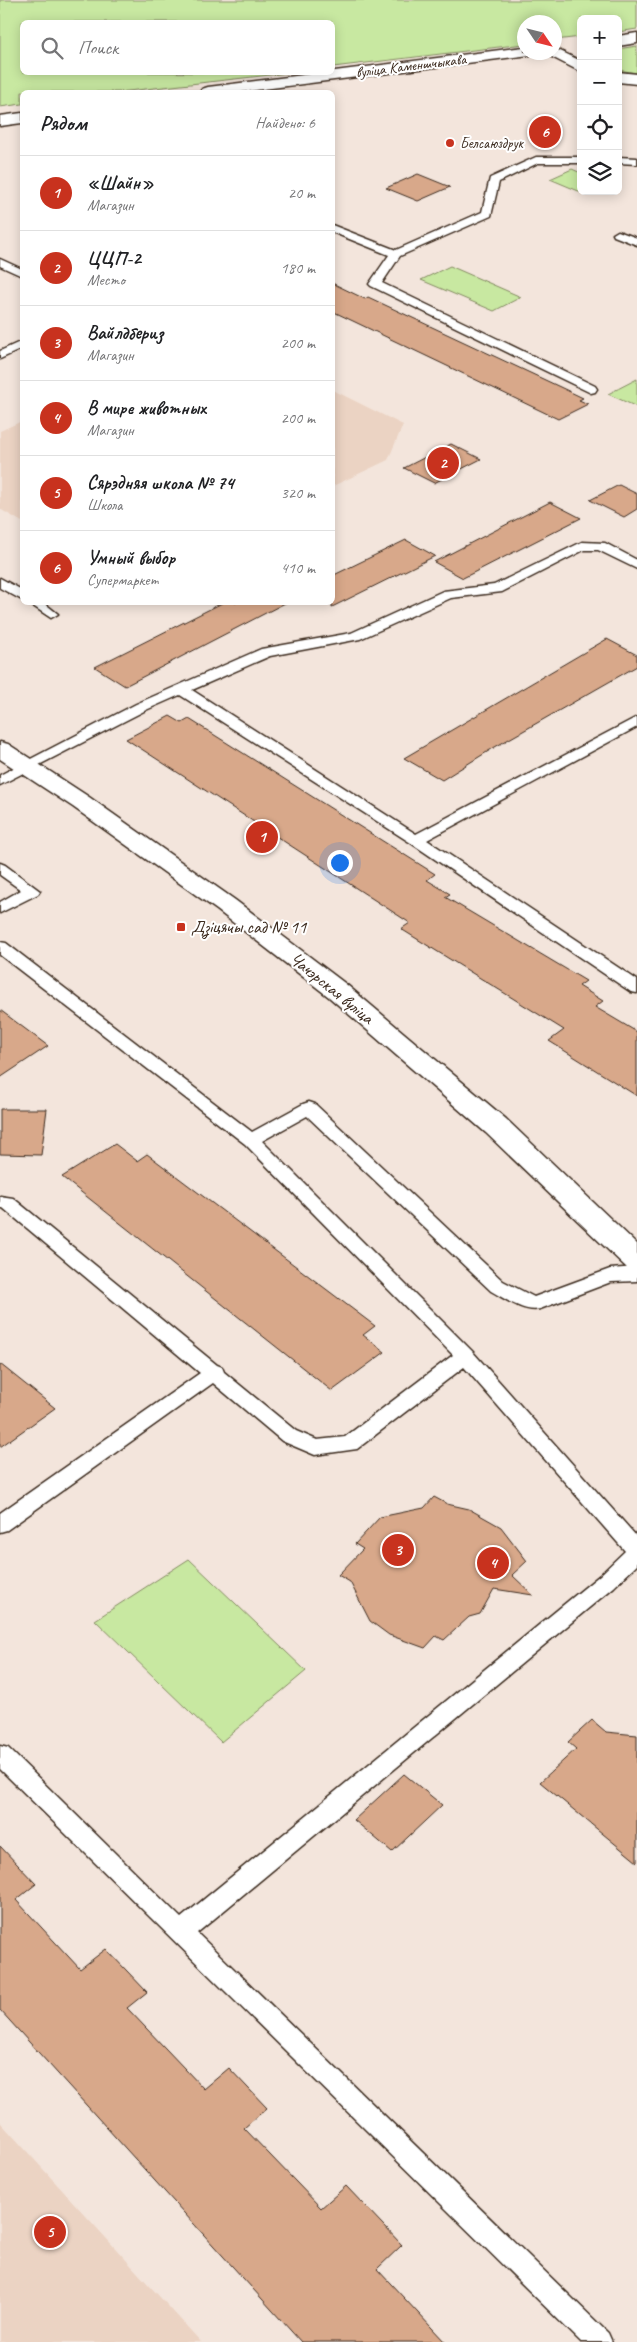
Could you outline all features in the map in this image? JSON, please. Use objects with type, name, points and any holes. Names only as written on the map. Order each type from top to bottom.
[{"type":"main road","points":[[622,40],[637,38]]},
{"type":"main road","points":[[562,49],[572,47]]},
{"type":"main road","name":"вуліца Каменшчыкава","points":[[224,90],[517,53]]},
{"type":"main road","points":[[562,56],[577,65]]},
{"type":"main road","points":[[622,77],[637,79]]},
{"type":"main road","points":[[0,121],[20,118]]},
{"type":"main road","name":"Чачэрская вуліца","points":[[0,749],[226,905],[338,991],[496,1126],[637,1261]]},
{"type":"lane","points":[[577,160],[536,160],[494,180],[487,214],[396,254],[375,284],[592,389]]},
{"type":"lane","points":[[622,160],[637,161]]},
{"type":"lane","points":[[335,229],[396,254]]},
{"type":"lane","points":[[618,234],[637,242]]},
{"type":"lane","points":[[0,262],[20,272]]},
{"type":"lane","points":[[0,354],[20,346]]},
{"type":"lane","points":[[0,781],[141,707],[266,652],[355,636],[448,594],[497,589],[582,546],[600,546],[637,565]]},
{"type":"lane","points":[[0,582],[20,595]]},
{"type":"lane","points":[[38,605],[51,614]]},
{"type":"lane","points":[[182,690],[416,840],[637,988]]},
{"type":"lane","points":[[416,840],[637,721]]},
{"type":"lane","points":[[0,868],[32,891],[0,908]]},
{"type":"lane","points":[[0,947],[251,1140],[466,1356],[637,1552],[607,1581],[181,1932]]},
{"type":"lane","points":[[251,1140],[309,1108],[497,1286],[533,1304],[610,1276],[637,1274]]},
{"type":"lane","points":[[0,1202],[7,1202],[215,1372],[289,1436],[315,1448],[350,1444],[466,1356]]},
{"type":"lane","points":[[0,1524],[215,1372]]},
{"type":"lane","points":[[0,1755],[599,2342]]},
{"type":"shaded area","points":[[335,391],[403,425],[388,460],[335,485]]},
{"type":"shaded area","points":[[20,422],[20,521],[0,509],[0,431]]},
{"type":"shaded area","points":[[0,2122],[201,2342],[0,2342]]},
{"type":"green space","points":[[0,0],[637,0],[637,29],[622,31],[622,15],[577,15],[577,37],[562,39],[562,15],[517,15],[517,45],[335,67],[335,20],[20,20],[20,75],[270,75],[137,90],[20,90],[20,104],[0,107]]},
{"type":"green space","points":[[637,46],[637,73],[622,71],[622,48]]},
{"type":"green space","points":[[572,169],[577,171],[577,190],[550,179]]},
{"type":"green space","points":[[450,266],[521,297],[494,311],[421,280]]},
{"type":"green space","points":[[637,379],[637,407],[608,394]]},
{"type":"green space","points":[[189,1559],[306,1671],[221,1742],[95,1620]]},
{"type":"building","points":[[418,174],[450,187],[418,201],[386,188]]},
{"type":"building","points":[[335,284],[365,299],[368,297],[560,387],[583,398],[579,400],[588,404],[558,419],[335,312]]},
{"type":"building","points":[[451,444],[481,459],[434,483],[404,468]]},
{"type":"building","points":[[619,485],[637,494],[637,509],[624,517],[590,500]]},
{"type":"building","points":[[550,502],[581,518],[463,578],[434,562]]},
{"type":"building","points":[[406,540],[435,556],[332,607],[332,605],[335,605],[335,575]]},
{"type":"building","points":[[218,605],[281,605],[125,686],[95,667]]},
{"type":"building","points":[[607,639],[637,655],[637,666],[495,747],[442,780],[404,758]]},
{"type":"building","points":[[170,716],[182,723],[189,719],[435,874],[427,880],[450,894],[445,897],[586,981],[579,986],[603,1001],[595,1007],[637,1032],[637,1096],[549,1041],[564,1030],[401,929],[410,923],[126,739]]},
{"type":"building","points":[[0,1010],[48,1046],[0,1078]]},
{"type":"building","points":[[0,1109],[47,1109],[41,1155],[0,1154]]},
{"type":"building","points":[[115,1144],[137,1161],[147,1154],[375,1326],[363,1335],[385,1352],[332,1391],[62,1177]]},
{"type":"building","points":[[0,1364],[55,1408],[0,1447]]},
{"type":"building","points":[[434,1497],[447,1504],[469,1509],[501,1527],[527,1561],[512,1575],[533,1595],[494,1589],[480,1614],[469,1617],[444,1640],[436,1636],[425,1648],[389,1635],[370,1621],[350,1582],[338,1575],[363,1549],[355,1544],[380,1517],[424,1508]]},
{"type":"building","points":[[592,1720],[606,1732],[637,1735],[637,1862],[540,1782],[576,1749],[568,1742]]},
{"type":"building","points":[[404,1774],[442,1805],[392,1852],[354,1820]]},
{"type":"building","points":[[0,1846],[36,1884],[16,1900],[80,1969],[106,1949],[147,1992],[127,2008],[204,2089],[229,2068],[267,2108],[244,2128],[321,2208],[346,2186],[402,2245],[377,2269],[445,2342],[301,2342],[0,2010]]},
{"type":"place","name":"Умный выбор","points":[[545,132]]},
{"type":"place","name":"Белсаюздрук","points":[[450,143]]},
{"type":"place","name":"ЦЦП-2","points":[[443,463]]},
{"type":"place","name":"«Шайн»","points":[[262,837]]},
{"type":"place","name":"Дзіцячы сад № 11","points":[[181,927]]},
{"type":"place","name":"Вайлдбериз","points":[[398,1550]]},
{"type":"place","name":"В мире животных","points":[[493,1563]]},
{"type":"place","name":"Сярэдняя школа № 74","points":[[50,2232]]}]
